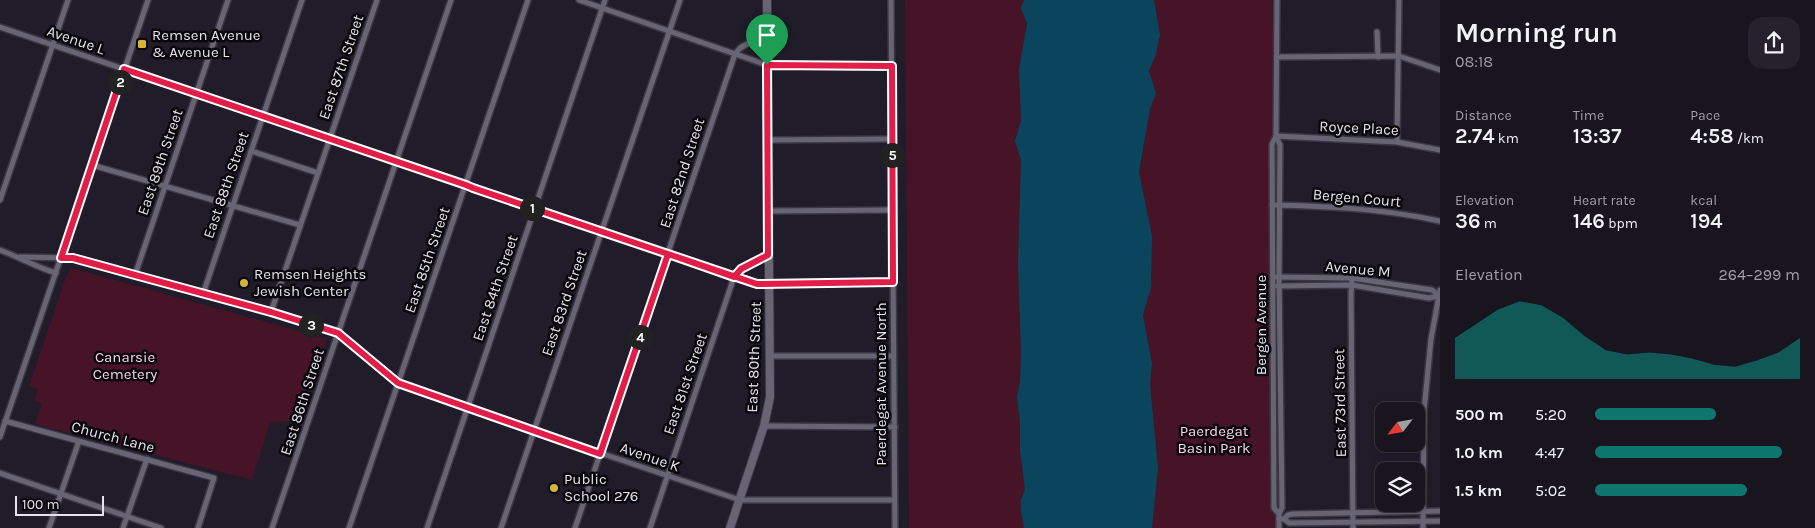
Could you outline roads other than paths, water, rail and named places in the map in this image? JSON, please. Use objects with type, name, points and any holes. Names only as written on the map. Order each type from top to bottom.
[{"type":"street","points":[[0,200],[68,0]]},
{"type":"street","points":[[0,437],[148,0]]},
{"type":"street","name":"East 89th Street","points":[[135,275],[228,0]]},
{"type":"street","name":"East 88th Street","points":[[203,294],[302,0]]},
{"type":"street","name":"East 87th Street","points":[[271,312],[376,0]]},
{"type":"street","name":"East 86th Street","points":[[272,528],[451,0]]},
{"type":"street","name":"East 85th Street","points":[[348,528],[528,0]]},
{"type":"street","points":[[579,0],[767,65],[892,66]]},
{"type":"street","name":"East 84th Street","points":[[427,528],[605,0]]},
{"type":"street","name":"East 83rd Street","points":[[501,528],[680,0]]},
{"type":"street","name":"East 80th Street","points":[[730,528],[764,426],[770,397],[767,0]]},
{"type":"street","name":"Paerdegat Avenue North","points":[[892,0],[895,528]]},
{"type":"street","name":"Bergen Avenue","points":[[1277,0],[1276,136],[1272,144],[1274,508],[1281,517]]},
{"type":"street","points":[[1397,142],[1399,0]]},
{"type":"street","name":"Avenue L","points":[[0,27],[757,284],[893,282]]},
{"type":"street","points":[[1378,32],[1378,56]]},
{"type":"street","points":[[735,54],[740,48],[767,33]]},
{"type":"street","name":"East 82nd Street","points":[[575,528],[735,54]]},
{"type":"street","points":[[1278,57],[1399,56],[1440,70]]},
{"type":"street","name":"Bergen Avenue","points":[[1276,136],[1280,145],[1279,277],[1282,508],[1280,528]]},
{"type":"street","name":"Royce Place","points":[[1276,136],[1397,142],[1440,150]]},
{"type":"street","points":[[768,140],[892,138]]},
{"type":"street","points":[[251,151],[318,173]]},
{"type":"street","points":[[92,165],[165,187],[233,204],[300,225]]},
{"type":"street","name":"Bergen Court","points":[[1272,205],[1354,208],[1440,220]]},
{"type":"street","points":[[769,211],[892,210]]},
{"type":"street","name":"Avenue K","points":[[0,250],[20,257],[30,264],[56,273]]},
{"type":"street","points":[[734,277],[741,269],[768,255]]},
{"type":"street","name":"Avenue K","points":[[20,257],[73,258],[271,312],[338,333],[398,383],[600,454],[740,500],[894,500]]},
{"type":"street","name":"East 81st Street","points":[[650,528],[734,277]]},
{"type":"street","name":"Avenue M","points":[[1273,277],[1352,278],[1432,290],[1439,294]]},
{"type":"street","name":"East 73rd Street","points":[[1352,278],[1353,525]]},
{"type":"street","name":"Avenue M","points":[[1273,286],[1352,285],[1429,298],[1439,294]]},
{"type":"street","points":[[1423,462],[1424,411],[1431,339],[1439,294]]},
{"type":"street","points":[[770,356],[893,356]]},
{"type":"street","name":"Church Lane","points":[[6,421],[214,478],[198,528]]},
{"type":"street","points":[[764,426],[895,427]]},
{"type":"street","points":[[49,528],[79,441]]},
{"type":"street","points":[[123,528],[147,459]]},
{"type":"street","points":[[0,473],[161,528]]},
{"type":"street","points":[[1425,511],[1440,511]]},
{"type":"street","points":[[1388,512],[1288,514],[1281,517],[1289,523],[1353,525],[1440,521]]},
{"type":"street","points":[[1423,512],[1423,528]]},
{"type":"water","points":[[1024,0],[1154,0],[1160,35],[1156,54],[1149,71],[1156,93],[1150,109],[1139,172],[1152,236],[1151,288],[1143,315],[1152,364],[1150,384],[1158,468],[1152,528],[1024,528],[1021,499],[1025,490],[1020,450],[1020,423],[1017,397],[1020,382],[1021,353],[1018,263],[1021,160],[1015,141],[1021,120],[1019,69],[1027,24],[1021,8]]},
{"type":"place","name":"Remsen Avenue & Avenue L","points":[[142,44]]},
{"type":"place","name":"Remsen Heights Jewish Center","points":[[244,283]]},
{"type":"place","name":"Public School 276","points":[[554,488]]},
{"type":"park label","name":"Canarsie Cemetery","points":[[125,366]]},
{"type":"park label","name":"Paerdegat Basin Park","points":[[1214,440]]}]
